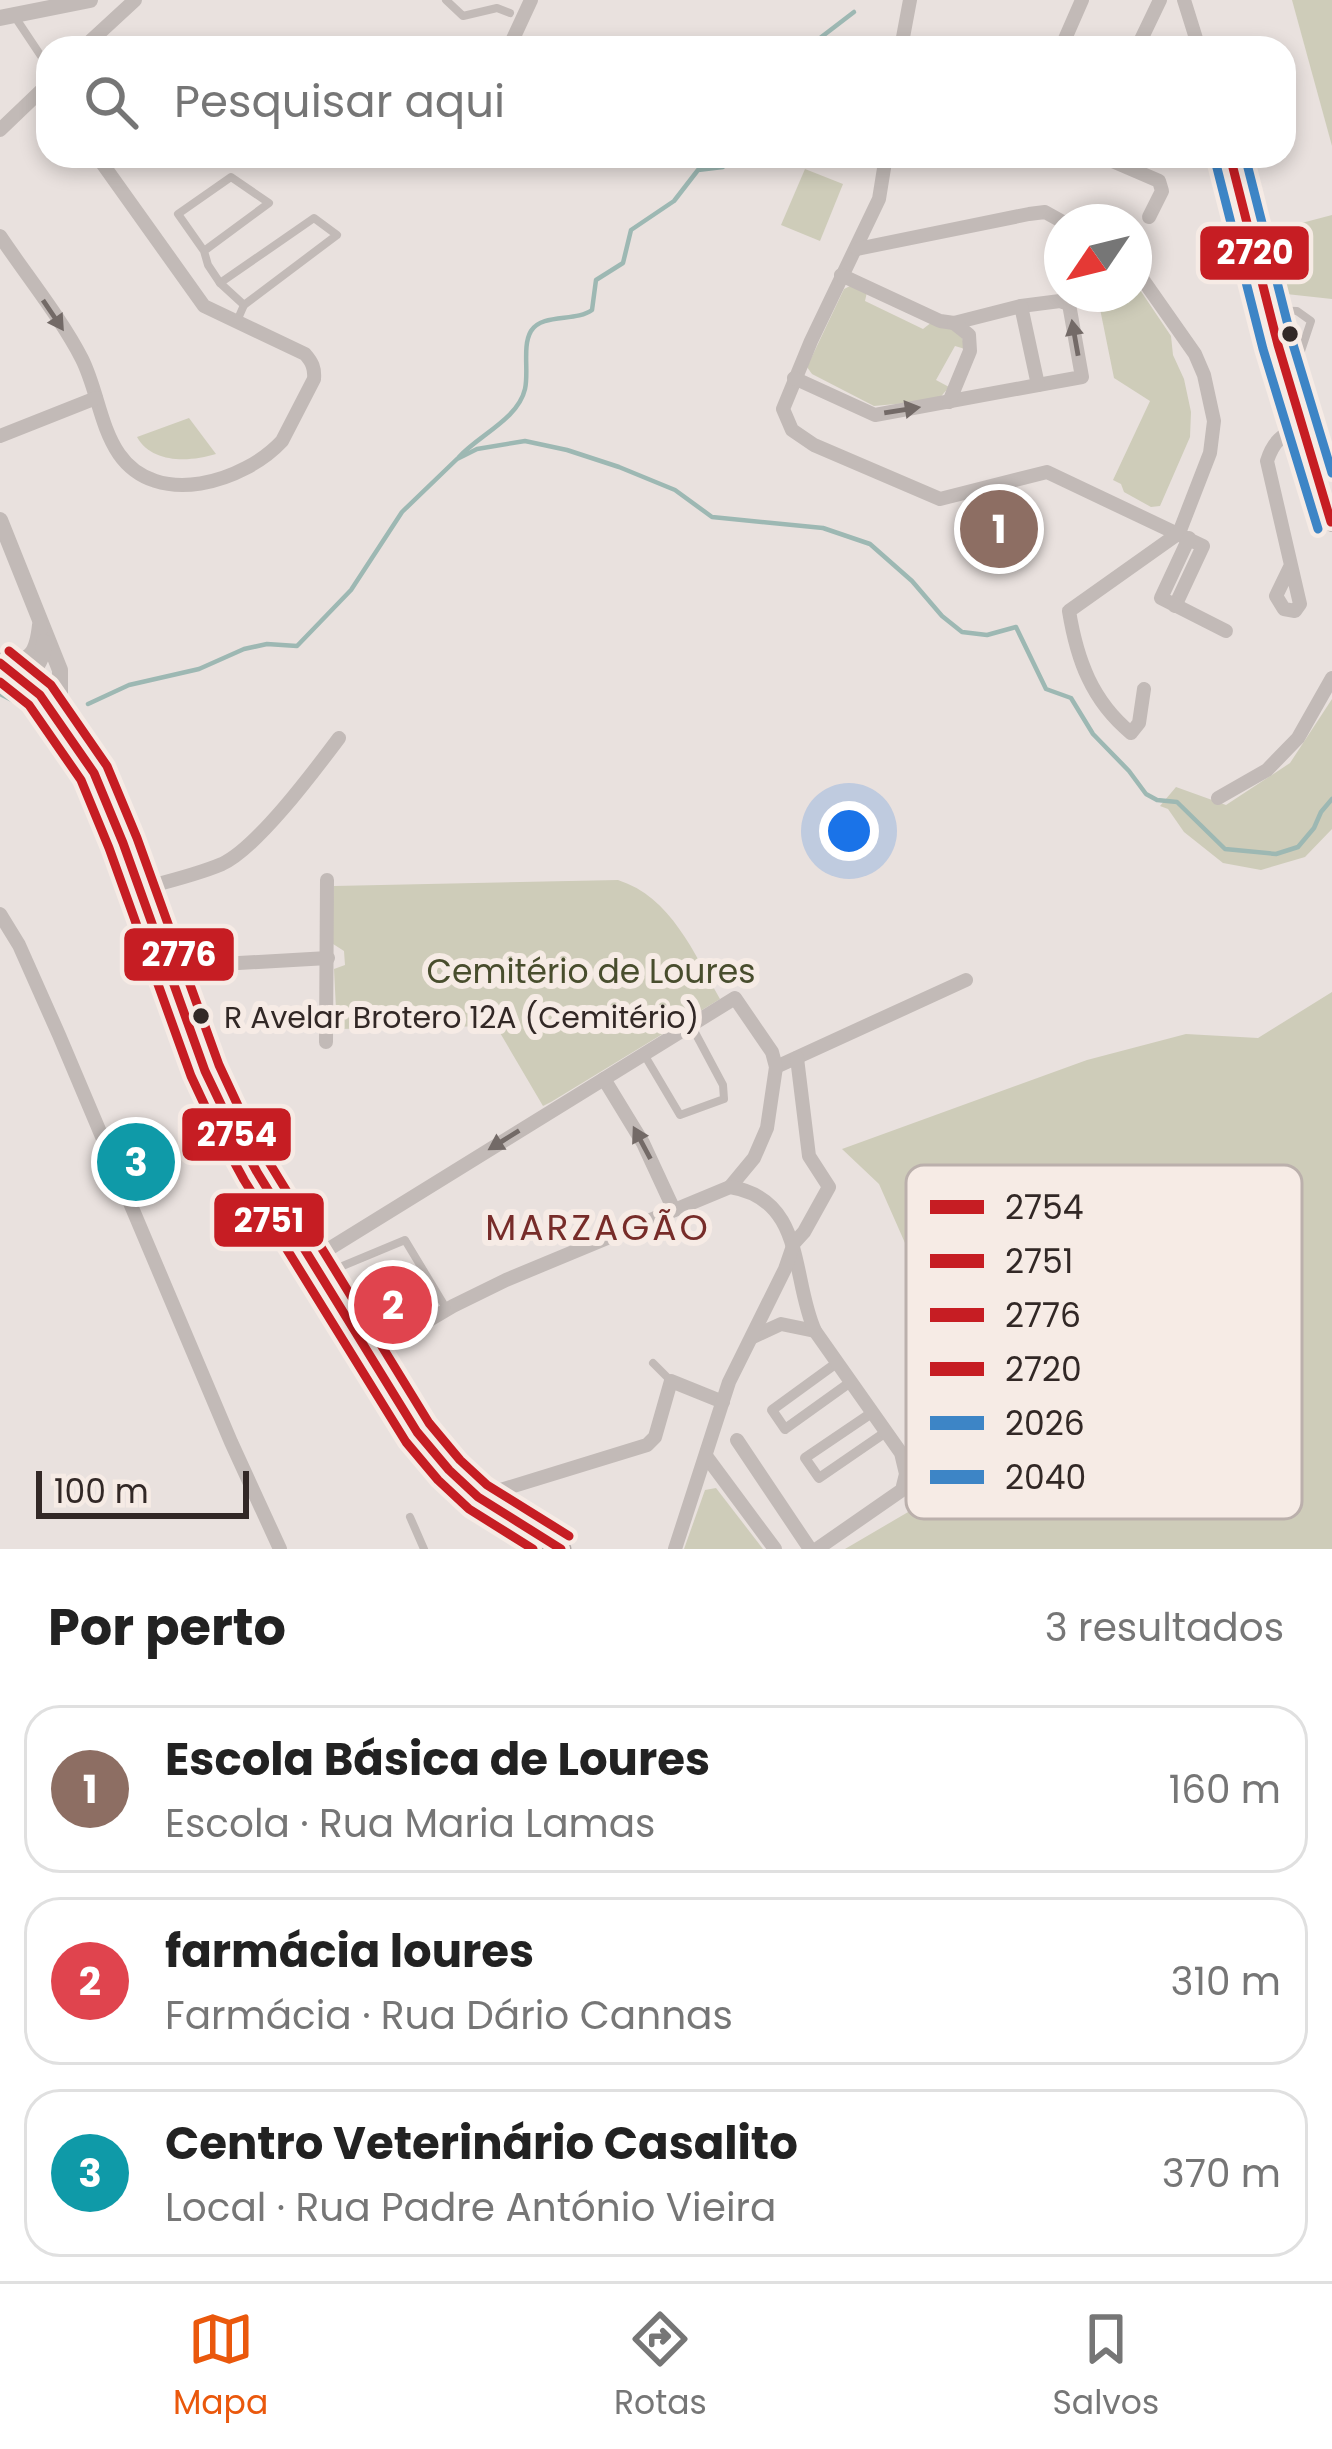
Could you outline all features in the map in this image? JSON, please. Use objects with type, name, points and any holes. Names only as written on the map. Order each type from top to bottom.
[{"type":"main road","points":[[0,661],[33,689],[81,751],[108,803],[205,1071],[227,1118],[417,1432],[478,1497],[561,1549]]},
{"type":"street","points":[[7,17],[90,0]]},
{"type":"street","points":[[101,36],[135,0]]},
{"type":"street","points":[[514,36],[532,0]]},
{"type":"street","points":[[903,36],[910,0]]},
{"type":"street","points":[[1066,36],[1082,0]]},
{"type":"street","points":[[1143,36],[1160,0]]},
{"type":"street","points":[[1184,0],[1194,36]]},
{"type":"street","points":[[0,130],[36,96]]},
{"type":"street","points":[[0,236],[82,360],[112,443],[134,470],[171,485],[199,484],[238,473],[282,441],[314,379],[314,370],[304,353],[212,311],[197,298],[105,168]]},
{"type":"street","points":[[884,168],[879,199],[783,409],[792,430],[814,445],[940,499],[1047,472],[1184,535],[1203,546],[1175,606],[1226,631]]},
{"type":"street","points":[[1129,168],[1160,181],[1162,191],[1152,211]]},
{"type":"street","points":[[1233,168],[1300,427],[1332,525]]},
{"type":"street","points":[[857,248],[1044,212]]},
{"type":"street","points":[[794,378],[875,415],[1082,377],[1069,304],[1021,306],[954,323],[940,321],[841,275]]},
{"type":"street","points":[[1144,689],[1139,723],[1131,734],[1090,685],[1075,647],[1069,611],[1184,535],[1210,453],[1211,399],[1195,354],[1152,293]]},
{"type":"street","points":[[1021,306],[1039,385]]},
{"type":"street","points":[[949,402],[970,351],[969,335],[954,323]]},
{"type":"street","points":[[0,436],[96,398]]},
{"type":"street","points":[[1291,566],[1267,461],[1283,433],[1300,427]]},
{"type":"street","points":[[0,520],[57,661],[60,705],[81,751]]},
{"type":"street","points":[[0,661],[28,657],[37,648],[40,624]]},
{"type":"street","points":[[33,689],[45,647],[40,624]]},
{"type":"street","points":[[33,689],[52,677],[57,661]]},
{"type":"street","points":[[1217,798],[1267,770],[1298,738],[1332,678]]},
{"type":"street","points":[[139,889],[224,863],[240,852],[284,808],[339,738]]},
{"type":"street","points":[[326,1042],[327,880]]},
{"type":"street","points":[[0,914],[51,1017],[280,1549]]},
{"type":"street","points":[[170,974],[191,976],[204,965],[328,958]]},
{"type":"street","points":[[776,1067],[966,980]]},
{"type":"street","points":[[315,1267],[735,998],[772,1052],[776,1067],[767,1128],[754,1158],[730,1187],[506,1280],[370,1355]]},
{"type":"street","points":[[675,1549],[729,1382],[794,1243],[829,1186],[809,1156],[797,1058]]},
{"type":"street","points":[[604,1079],[643,1143],[674,1210]]},
{"type":"street","points":[[730,1187],[749,1190],[787,1228],[815,1331],[901,1453],[906,1474],[902,1490],[813,1549],[736,1440]]},
{"type":"street","points":[[749,1340],[781,1324],[815,1331]]},
{"type":"street","points":[[838,1362],[772,1410],[785,1429],[852,1381]]},
{"type":"street","points":[[478,1497],[647,1445],[655,1437],[670,1381],[723,1402]]},
{"type":"street","points":[[872,1412],[805,1457],[820,1478],[886,1432]]},
{"type":"street","points":[[706,1456],[775,1549]]},
{"type":"lane","points":[[446,0],[464,16],[497,8],[510,14]]},
{"type":"lane","points":[[7,17],[36,51]]},
{"type":"lane","points":[[204,251],[269,203],[231,177],[178,214],[220,283],[244,305]]},
{"type":"lane","points":[[220,283],[314,218],[337,236],[244,305],[237,322]]},
{"type":"lane","points":[[1269,310],[1307,315],[1311,321],[1301,351]]},
{"type":"lane","points":[[644,1054],[680,1115],[724,1100],[723,1085],[691,1025]]},
{"type":"lane","points":[[315,1267],[406,1240],[447,1310]]},
{"type":"lane","points":[[653,1363],[670,1381]]},
{"type":"lane","points":[[410,1517],[424,1549]]},
{"type":"green space","points":[[1292,0],[1332,0],[1332,146]]},
{"type":"green space","points":[[805,169],[843,184],[820,241],[781,225]]},
{"type":"green space","points":[[1332,215],[1332,299],[1277,293],[1267,255],[1280,246],[1275,230]]},
{"type":"green space","points":[[850,286],[867,292],[865,301],[923,329],[932,322],[961,334],[965,349],[955,346],[936,380],[949,387],[938,400],[874,406],[812,374],[807,367],[844,289]]},
{"type":"green space","points":[[1152,308],[1171,336],[1191,412],[1190,437],[1160,506],[1151,507],[1113,480],[1150,401],[1114,378],[1101,312],[1152,312]]},
{"type":"green space","points":[[189,418],[216,454],[195,459],[162,456],[137,437]]},
{"type":"green space","points":[[1332,699],[1332,829],[1305,857],[1261,870],[1223,863],[1160,806],[1176,787],[1226,805],[1290,763]]},
{"type":"green space","name":"Cemitério de Loures","points":[[618,880],[637,888],[667,913],[720,999],[551,1102],[543,1106],[496,1026],[337,1029],[334,969],[345,965],[344,951],[330,942],[334,886]]},
{"type":"green space","points":[[1332,992],[1332,1549],[845,1549],[906,1513],[906,1519],[1302,1519],[1302,1165],[906,1165],[906,1245],[879,1184],[842,1149],[1087,1060],[1186,1034],[1258,1038]]},
{"type":"green space","points":[[716,1488],[763,1549],[684,1549],[705,1490]]},
{"type":"waterway","points":[[823,36],[854,12]]},
{"type":"waterway","points":[[459,457],[521,400],[527,344],[536,325],[592,310],[596,280],[623,263],[631,230],[674,201],[698,170],[715,168]]},
{"type":"waterway","points":[[88,704],[129,685],[199,669],[244,649],[267,644],[297,646],[351,590],[402,512],[457,459],[477,449],[525,441],[619,467],[675,490],[712,517],[823,528],[870,544],[962,632],[987,635],[1016,627],[1046,689],[1071,698],[1093,734],[1146,794],[1177,802],[1225,849],[1276,854],[1298,847],[1332,799]]},
{"type":"waterway","points":[[0,694],[28,708]]},
{"type":"transit line","name":"2026","points":[[1217,168],[1263,349],[1318,529]]},
{"type":"transit line","name":"2720","points":[[1233,168],[1278,345],[1331,522]]},
{"type":"transit line","name":"2040","points":[[1248,168],[1332,473]]},
{"type":"transit line","name":"2776","points":[[9,651],[51,685],[107,766],[240,1110],[429,1423],[487,1485],[569,1536]]},
{"type":"transit line","name":"2754","points":[[0,663],[40,695],[94,773],[205,1071],[227,1117],[417,1432],[478,1497],[561,1549]]},
{"type":"transit line","name":"2751","points":[[0,682],[29,705],[81,780],[191,1076],[244,1180],[406,1442],[469,1509],[533,1549]]},
{"type":"place","name":"Escola Básica de Loures","points":[[999,529]]},
{"type":"place","name":"R Avelar Brotero 12A (Cemitério)","points":[[201,1016]]},
{"type":"place","name":"Centro Veterinário Casalito","points":[[136,1162]]},
{"type":"place","name":"farmácia loures","points":[[393,1305]]},
{"type":"district","name":"MARZAGÃO","points":[[598,1227]]}]
